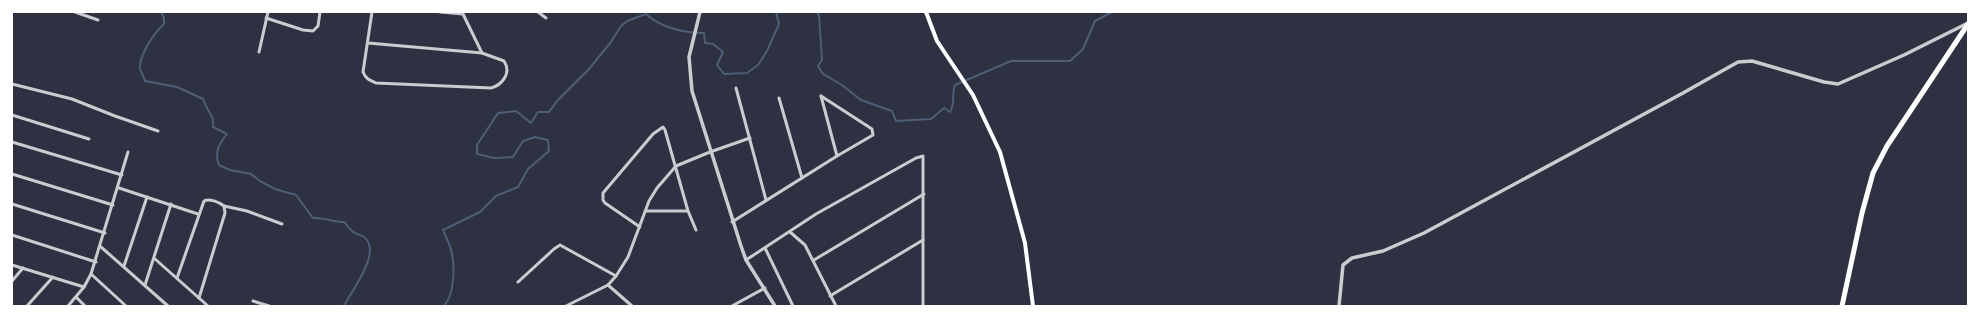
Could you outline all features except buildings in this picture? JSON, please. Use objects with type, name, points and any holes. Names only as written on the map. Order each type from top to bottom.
[{"type":"highway","points":[[1842,306],[1862,212],[1873,173],[1886,146],[1968,24]]},
{"type":"main road","points":[[926,12],[937,42],[968,88],[1000,152],[1025,243],[1033,306]]},
{"type":"street","points":[[75,12],[98,20]]},
{"type":"street","points":[[259,52],[268,12]]},
{"type":"street","points":[[266,18],[313,32],[318,26],[320,12]]},
{"type":"street","points":[[368,43],[482,53],[499,59],[506,64],[507,73],[503,81],[498,86],[491,88],[376,82],[365,78],[364,72],[372,12]]},
{"type":"street","points":[[440,12],[462,13],[482,53]]},
{"type":"street","points":[[538,12],[546,18]]},
{"type":"street","points":[[700,12],[689,57],[692,91],[732,222],[746,260],[775,306]]},
{"type":"street","points":[[1339,306],[1343,265],[1352,258],[1389,249],[1424,233],[1669,101],[1738,62],[1752,61],[1824,82],[1838,84],[1904,55],[1968,24]]},
{"type":"street","points":[[12,84],[72,99],[158,131]]},
{"type":"street","points":[[736,88],[766,200]]},
{"type":"street","points":[[732,222],[873,135],[873,130],[821,96],[837,156]]},
{"type":"street","points":[[779,98],[802,178]]},
{"type":"street","points":[[12,115],[89,139]]},
{"type":"street","points":[[640,227],[605,203],[603,197],[605,190],[653,134],[661,128],[665,130],[688,211],[696,230]]},
{"type":"street","points":[[566,306],[608,285],[616,276],[628,257],[646,211],[657,188],[676,166],[750,138]]},
{"type":"street","points":[[12,142],[122,175]]},
{"type":"street","points":[[68,306],[84,287],[92,274],[128,152]]},
{"type":"street","points":[[746,260],[816,214],[920,156],[924,158],[923,306]]},
{"type":"street","points":[[12,174],[113,205]]},
{"type":"street","points":[[118,188],[198,214]]},
{"type":"street","points":[[814,260],[924,194]]},
{"type":"street","points":[[124,266],[147,197]]},
{"type":"street","points":[[177,278],[198,214],[205,199],[282,224]]},
{"type":"street","points":[[12,204],[105,233]]},
{"type":"street","points":[[145,285],[155,259],[171,204]]},
{"type":"street","points":[[199,298],[225,213],[224,206]]},
{"type":"street","points":[[646,211],[688,211]]},
{"type":"street","points":[[790,232],[802,240],[814,260],[836,306]]},
{"type":"street","points":[[12,234],[96,262]]},
{"type":"street","points":[[830,296],[923,240]]},
{"type":"street","points":[[518,282],[560,245],[616,276]]},
{"type":"street","points":[[101,247],[168,306]]},
{"type":"street","points":[[765,248],[793,306]]},
{"type":"street","points":[[155,259],[208,306]]},
{"type":"street","points":[[12,264],[84,287]]},
{"type":"street","points":[[12,281],[23,268]]},
{"type":"street","points":[[92,274],[126,306]]},
{"type":"street","points":[[27,306],[53,277]]},
{"type":"street","points":[[608,285],[632,306]]},
{"type":"street","points":[[732,306],[765,288]]},
{"type":"street","points":[[76,297],[85,306]]},
{"type":"street","points":[[253,301],[269,306]]},
{"type":"waterway","points":[[161,12],[164,18],[164,24],[148,45],[142,57],[140,69],[145,81],[177,87],[203,99],[213,119],[213,127],[227,134],[218,148],[217,156],[219,165],[230,170],[251,174],[275,189],[296,195],[313,218],[344,222],[356,234],[364,237],[369,244],[370,252],[364,272],[344,306]]},
{"type":"waterway","points":[[444,306],[452,289],[453,260],[450,245],[443,230],[480,212],[496,196],[518,187],[528,169],[549,151],[548,140],[535,137],[523,141],[513,157],[494,158],[477,154],[477,145],[498,113],[516,111],[531,123],[538,112],[549,112],[557,101],[589,69],[611,42],[621,26],[627,21],[646,14],[659,23],[674,29],[704,33],[705,43],[713,44],[723,52],[717,65],[724,74],[747,73],[758,65],[767,51],[779,24],[776,12]]},
{"type":"waterway","points":[[817,12],[819,16],[822,60],[818,66],[823,74],[842,85],[861,100],[892,111],[896,121],[931,119],[944,108],[950,112],[953,105],[953,92],[955,85],[1011,61],[1070,61],[1083,49],[1095,21],[1112,12]]}]
